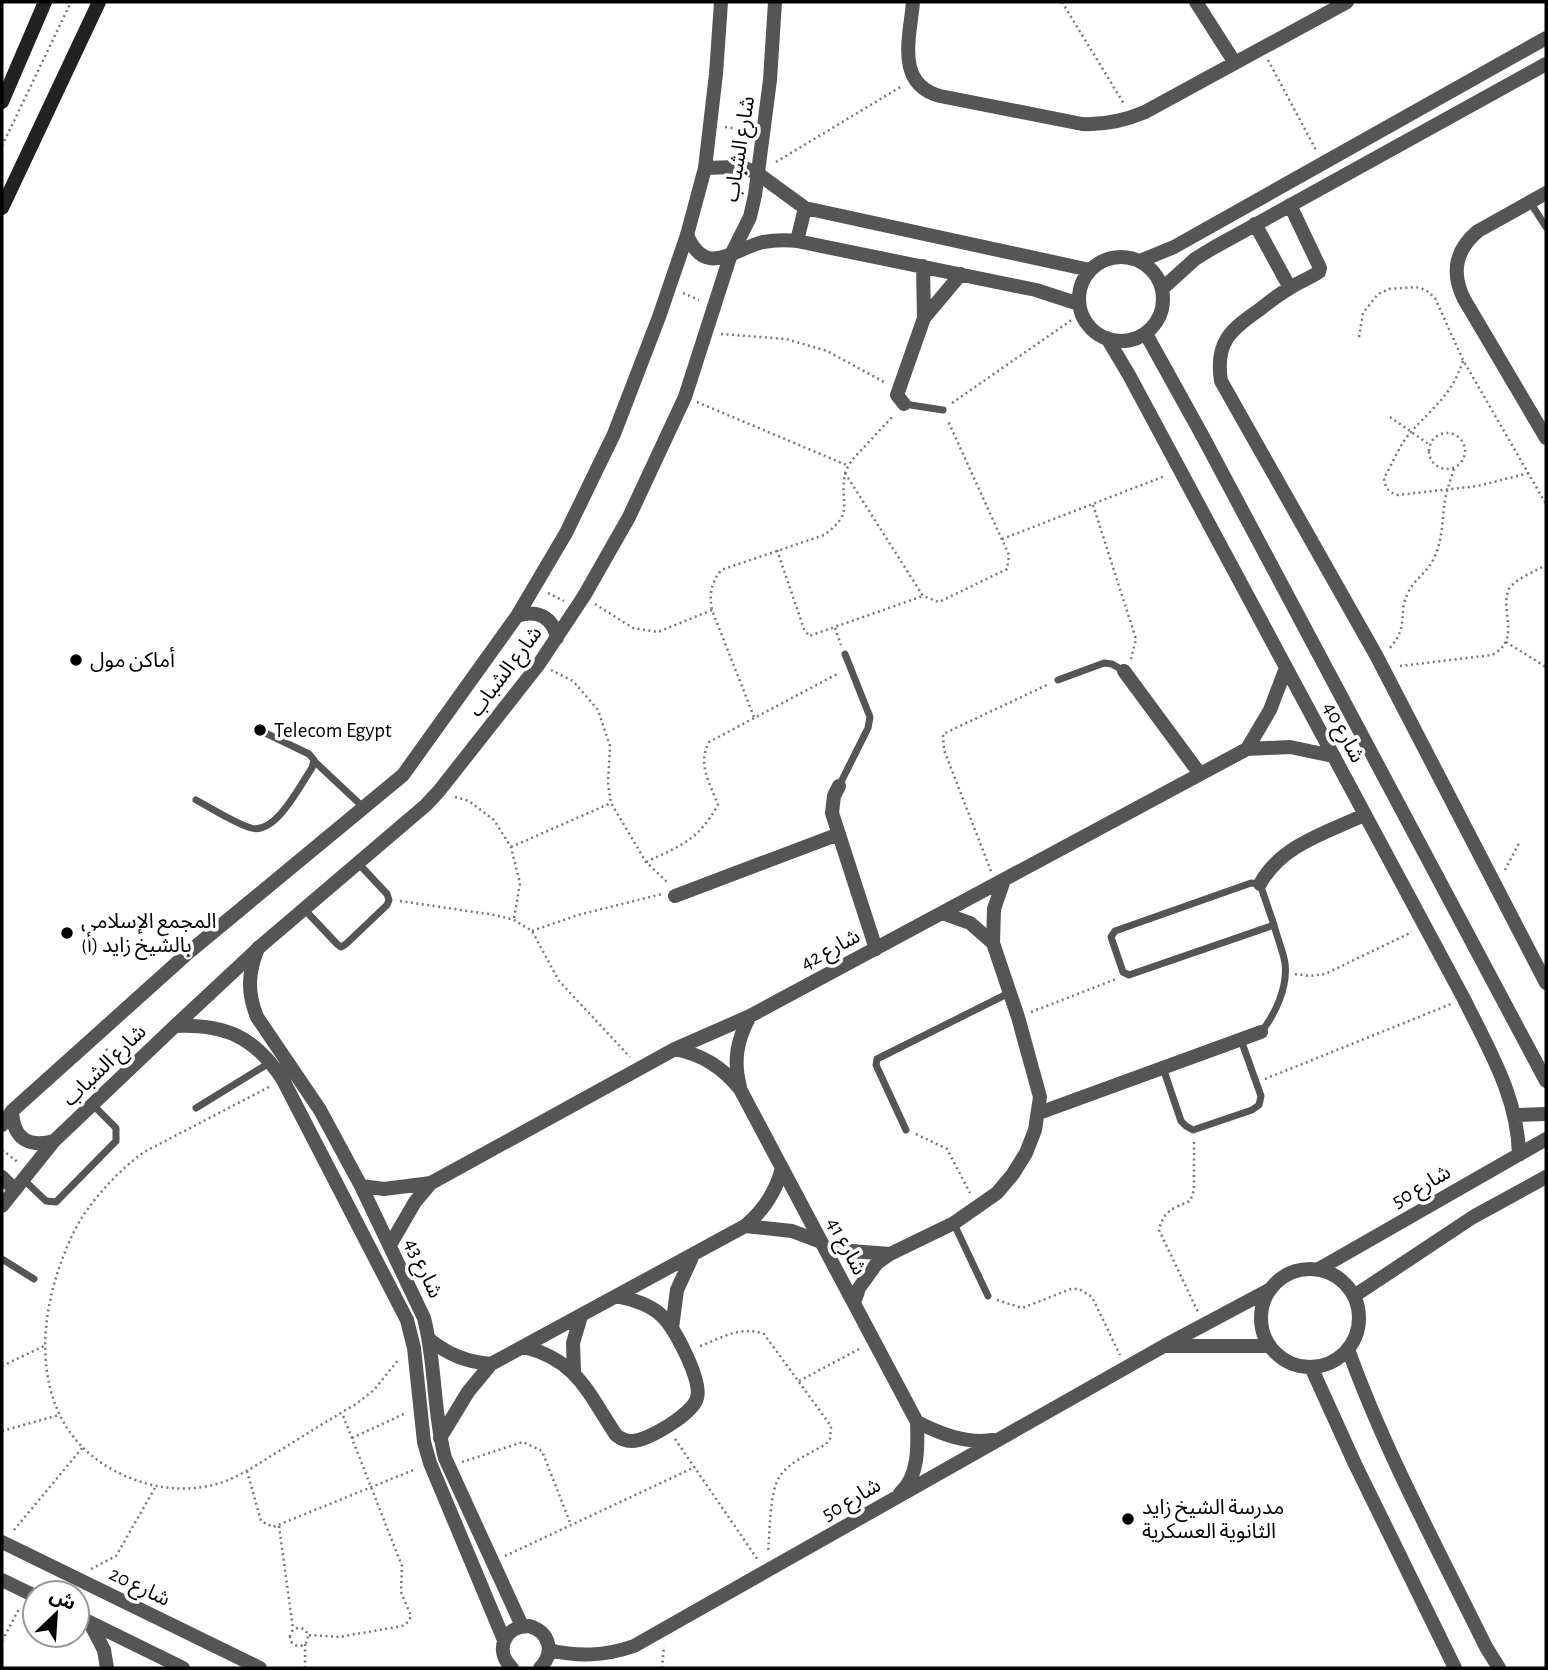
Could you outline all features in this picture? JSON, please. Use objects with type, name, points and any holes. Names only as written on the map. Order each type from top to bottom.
[{"type":"main road","points":[[2,102],[45,2]]},
{"type":"main road","points":[[2,208],[99,2]]},
{"type":"street","name":"شارع الشباب","points":[[2,1125],[12,1111],[189,952],[403,775],[517,617],[566,533],[614,434],[687,235],[705,168],[721,2]]},
{"type":"street","name":"شارع الشباب","points":[[2,1206],[54,1141],[175,1026],[258,948],[439,791],[557,638],[629,517],[685,397],[730,257],[750,217],[764,132],[775,2]]},
{"type":"street","points":[[912,2],[909,68],[921,87],[940,96],[1082,124],[1132,118],[1347,2]]},
{"type":"street","points":[[1196,2],[1235,63]]},
{"type":"street","points":[[1140,261],[1174,247],[1546,38]]},
{"type":"street","points":[[1163,288],[1195,260],[1255,224],[1546,64]]},
{"type":"street","points":[[705,168],[735,167],[757,173],[806,208],[1090,270]]},
{"type":"street","points":[[1546,193],[1468,239],[1460,250],[1455,275],[1464,299],[1546,438]]},
{"type":"street","points":[[1290,205],[1320,268],[1317,274],[1290,288],[1237,325],[1227,337],[1219,358],[1221,381],[1380,661],[1546,983]]},
{"type":"street","points":[[797,241],[806,208]]},
{"type":"street","points":[[1255,224],[1290,288]]},
{"type":"street","points":[[687,235],[691,246],[709,258],[730,257],[762,242],[797,241],[1036,289],[1081,309]]},
{"type":"street","points":[[1113,257],[1140,261],[1150,268],[1163,288],[1161,313],[1146,334],[1127,341],[1107,338],[1091,328],[1081,309],[1081,286],[1090,270],[1113,257]]},
{"type":"street","points":[[901,396],[924,318],[923,266]]},
{"type":"street","points":[[924,318],[961,274]]},
{"type":"street","name":"شارع 40","points":[[1146,334],[1546,1081]]},
{"type":"street","name":"شارع 40","points":[[1107,338],[1503,1076],[1515,1115],[1519,1155]]},
{"type":"street","points":[[517,617],[526,613],[543,616],[555,629],[557,638]]},
{"type":"street","points":[[1247,749],[1270,710],[1286,668]]},
{"type":"street","points":[[1124,671],[1200,774]]},
{"type":"street","name":"شارع 42","points":[[361,1186],[408,1188],[431,1183],[675,1049],[750,1016],[1247,749],[1290,747],[1333,756]]},
{"type":"street","points":[[839,786],[834,796],[832,813],[876,948]]},
{"type":"street","points":[[1260,884],[1273,864],[1293,848],[1364,815]]},
{"type":"street","points":[[677,895],[839,834]]},
{"type":"street","points":[[854,1303],[867,1275],[890,1254],[954,1223],[978,1208],[997,1193],[1026,1153],[1039,1113],[1041,1097],[1018,1017],[992,943],[994,909],[1000,882]]},
{"type":"street","points":[[942,913],[970,923],[992,943]]},
{"type":"street","name":"شارع 43","points":[[258,948],[251,964],[248,982],[257,1017],[320,1110],[361,1186],[424,1318],[430,1340],[440,1439],[446,1462],[522,1626]]},
{"type":"street","name":"شارع 41","points":[[740,1089],[736,1051],[741,1032],[750,1016]]},
{"type":"street","name":"شارع 43","points":[[175,1026],[212,1028],[230,1033],[263,1052],[283,1080],[401,1306],[416,1363],[424,1441],[430,1463],[504,1640],[506,1666]]},
{"type":"street","points":[[1039,1113],[1261,1032]]},
{"type":"street","name":"شارع 41","points":[[675,1049],[690,1052],[712,1062],[740,1089],[917,1422],[918,1444],[914,1467],[906,1488],[891,1501]]},
{"type":"street","points":[[12,1111],[12,1124],[19,1135],[29,1142],[42,1144],[54,1141]]},
{"type":"street","points":[[1515,1115],[1546,1114]]},
{"type":"street","name":"شارع 50","points":[[1317,1270],[1546,1139]]},
{"type":"street","points":[[440,1439],[468,1392],[491,1364],[745,1226],[766,1206],[782,1168]]},
{"type":"street","points":[[2,1177],[23,1180]]},
{"type":"street","points":[[1354,1296],[1473,1217],[1546,1177]]},
{"type":"street","name":"شارع 42","points":[[390,1245],[415,1202],[431,1183]]},
{"type":"street","points":[[745,1226],[792,1231],[823,1246],[890,1254]]},
{"type":"street","points":[[672,1328],[677,1290],[692,1255]]},
{"type":"street","points":[[1317,1270],[1339,1279],[1354,1296],[1358,1307],[1358,1329],[1348,1349],[1331,1362],[1311,1367],[1288,1361],[1270,1346],[1262,1323],[1265,1300],[1278,1281],[1296,1271],[1317,1270]]},
{"type":"street","name":"شارع 50","points":[[550,1650],[583,1656],[601,1655],[634,1646],[1126,1367],[1271,1289]]},
{"type":"street","points":[[524,1347],[551,1355],[574,1371],[616,1435],[622,1439],[635,1441],[667,1426],[688,1413],[698,1395],[699,1385],[672,1328],[662,1315],[649,1306],[617,1296]]},
{"type":"street","points":[[574,1371],[573,1343],[581,1316]]},
{"type":"street","points":[[430,1340],[452,1355],[491,1364]]},
{"type":"street","points":[[1164,1346],[1270,1346]]},
{"type":"street","points":[[1348,1349],[1382,1432],[1486,1647],[1499,1668]]},
{"type":"street","points":[[1311,1367],[1355,1464],[1455,1668]]},
{"type":"street","points":[[917,1422],[937,1432],[959,1438],[981,1442],[1001,1438]]},
{"type":"street","points":[[430,1463],[446,1462]]},
{"type":"street","name":"شارع 20","points":[[2,1542],[260,1668]]},
{"type":"street","points":[[2,1580],[21,1589]]},
{"type":"street","points":[[91,1623],[183,1668]]},
{"type":"street","points":[[504,1640],[511,1631],[522,1626],[529,1626],[541,1632],[549,1643],[550,1650],[546,1662],[540,1668]]},
{"type":"street","points":[[91,1631],[104,1650],[107,1668]]},
{"type":"lane","points":[[1530,202],[1546,227]]},
{"type":"lane","points":[[901,396],[943,410]]},
{"type":"lane","points":[[839,786],[868,729],[870,717],[845,654]]},
{"type":"lane","points":[[1058,680],[1104,663],[1124,671]]},
{"type":"lane","points":[[257,729],[309,754],[363,807]]},
{"type":"lane","points":[[196,800],[251,828],[266,827],[278,818],[312,768],[314,760]]},
{"type":"lane","points":[[303,909],[341,947],[387,905],[389,900],[387,894],[358,863]]},
{"type":"lane","points":[[1261,1032],[1273,1017],[1285,972],[1274,925],[1260,884],[1251,883],[1115,931],[1111,937],[1126,976],[1274,925]]},
{"type":"lane","points":[[906,1130],[876,1065],[877,1059],[1010,993]]},
{"type":"lane","points":[[1163,1068],[1181,1121],[1194,1130],[1252,1110],[1259,1105],[1261,1096],[1241,1040]]},
{"type":"lane","points":[[196,1108],[271,1062]]},
{"type":"lane","points":[[23,1180],[46,1201],[57,1202],[116,1141],[116,1128],[93,1105]]},
{"type":"lane","points":[[954,1223],[988,1296]]},
{"type":"lane","points":[[2,1259],[34,1279]]},
{"type":"path","points":[[2,146],[71,2]]},
{"type":"path","points":[[1062,2],[1132,118]]},
{"type":"path","points":[[1262,48],[1323,163]]},
{"type":"path","points":[[757,173],[914,79]]},
{"type":"path","points":[[710,125],[764,132]]},
{"type":"path","points":[[669,287],[715,307]]},
{"type":"path","points":[[1359,338],[1363,313],[1378,294],[1389,289],[1416,287],[1426,290],[1435,298],[1464,360],[1546,504]]},
{"type":"path","points":[[845,473],[923,596],[939,602],[1007,569],[1009,555],[943,410],[1081,309]]},
{"type":"path","points":[[707,333],[786,339],[827,351],[901,396],[845,473],[844,514],[834,527],[824,535],[720,570],[712,582],[709,596],[712,610],[754,717]]},
{"type":"path","points":[[1464,360],[1457,380],[1444,398],[1411,432],[1384,478],[1385,486],[1398,495],[1478,486],[1529,473]]},
{"type":"path","points":[[685,397],[849,466]]},
{"type":"path","points":[[1390,417],[1430,446]]},
{"type":"path","points":[[1446,433],[1462,441],[1465,454],[1459,465],[1441,469],[1429,455],[1430,446],[1434,438],[1446,433]]},
{"type":"path","points":[[1380,661],[1399,637],[1404,623],[1403,608],[1407,594],[1434,559],[1440,545],[1448,489],[1454,468]]},
{"type":"path","points":[[1002,539],[1180,470]]},
{"type":"path","points":[[1093,504],[1136,639],[1133,655],[1124,671]]},
{"type":"path","points":[[777,550],[804,629],[809,636],[923,596]]},
{"type":"path","points":[[1380,661],[1492,654],[1500,650],[1506,642],[1509,589],[1513,583],[1546,565]]},
{"type":"path","points":[[535,586],[580,602],[633,628],[658,632],[712,610]]},
{"type":"path","points":[[835,628],[845,654]]},
{"type":"path","points":[[1506,642],[1546,667]]},
{"type":"path","points":[[538,664],[573,681],[598,710],[610,746],[608,785],[611,803],[646,862],[677,895]]},
{"type":"path","points":[[646,862],[686,844],[707,824],[718,805],[704,768],[704,753],[709,742],[850,667]]},
{"type":"path","points":[[1000,882],[944,750],[943,734],[1058,680]]},
{"type":"path","points":[[439,791],[469,801],[494,820],[511,847],[520,883],[514,920]]},
{"type":"path","points":[[511,847],[611,803]]},
{"type":"path","points":[[1497,887],[1520,841]]},
{"type":"path","points":[[532,931],[626,902],[668,893],[677,895]]},
{"type":"path","points":[[389,900],[514,920],[532,931],[559,981],[640,1068]]},
{"type":"path","points":[[1285,972],[1310,976],[1325,974],[1424,926]]},
{"type":"path","points":[[1018,1017],[1126,976]]},
{"type":"path","points":[[1256,1083],[1464,999]]},
{"type":"path","points":[[94,1037],[129,1070]]},
{"type":"path","points":[[283,1080],[144,1152],[129,1163],[85,1212],[67,1246],[46,1317],[45,1370],[59,1415],[83,1447],[104,1465],[121,1474],[156,1486],[185,1489],[213,1485],[247,1471],[342,1413],[374,1390],[401,1355],[410,1334]]},
{"type":"path","points":[[906,1130],[947,1149],[978,1208]]},
{"type":"path","points":[[1194,1130],[1194,1190],[1190,1201],[1162,1217],[1159,1230],[1203,1324]]},
{"type":"path","points":[[2,1150],[23,1180]]},
{"type":"path","points":[[988,1296],[1022,1308],[1071,1289],[1079,1289],[1092,1297],[1126,1367]]},
{"type":"path","points":[[684,1353],[740,1331],[752,1329],[764,1334],[831,1426],[830,1439],[780,1475],[774,1487],[766,1572]]},
{"type":"path","points":[[799,1381],[874,1341]]},
{"type":"path","points":[[2,1366],[44,1346]]},
{"type":"path","points":[[352,1438],[420,1406]]},
{"type":"path","points":[[293,1629],[303,1628],[309,1635],[339,1637],[402,1626],[411,1616],[401,1592],[402,1566],[342,1413]]},
{"type":"path","points":[[2,1431],[59,1415]]},
{"type":"path","points":[[667,1426],[766,1572]]},
{"type":"path","points":[[446,1462],[523,1442],[533,1446],[542,1451],[571,1525]]},
{"type":"path","points":[[2,1542],[42,1499],[83,1447]]},
{"type":"path","points":[[247,1471],[261,1521],[272,1527],[430,1463]]},
{"type":"path","points":[[492,1562],[695,1467]]},
{"type":"path","points":[[75,1578],[116,1556],[156,1486]]},
{"type":"path","points":[[279,1526],[293,1629],[290,1633],[296,1646],[305,1644]]},
{"type":"path","points":[[2,1641],[21,1610]]},
{"type":"path","points":[[662,1668],[665,1629]]},
{"type":"path","points":[[305,1668],[305,1644],[309,1635]]},
{"type":"place","name":"أماكن مول","points":[[76,660]]},
{"type":"place","name":"Telecom Egypt","points":[[260,730]]},
{"type":"place","name":"المجمع الإسلامي (أ) بالشيخ زايد","points":[[67,933]]},
{"type":"place","name":"مدرسة الشيخ زايد الثانوية العسكرية","points":[[1128,1519]]}]
